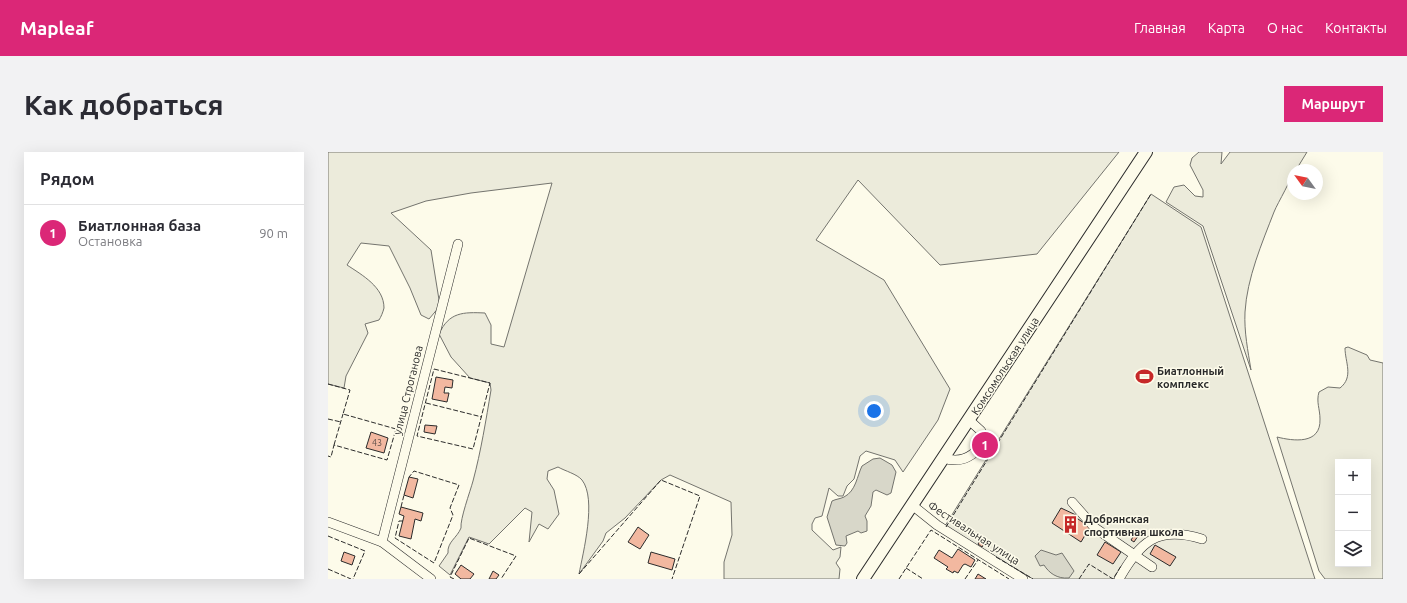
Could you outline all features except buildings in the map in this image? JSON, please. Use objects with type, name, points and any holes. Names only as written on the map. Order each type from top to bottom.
[{"type":"main road","name":"Комсомольская улица","points":[[863,579],[1146,152]]},
{"type":"street","name":"улица Строганова","points":[[382,542],[458,244]]},
{"type":"street","points":[[943,458],[964,459],[975,453],[982,443],[984,439],[982,431],[968,420]]},
{"type":"street","points":[[1072,502],[1095,528],[1152,567]]},
{"type":"street","name":"Фестивальная улица","points":[[912,505],[937,525],[1023,579]]},
{"type":"street","points":[[328,522],[382,542],[431,579]]},
{"type":"street","points":[[1121,575],[1134,554],[1150,540],[1159,536],[1179,533],[1202,539]]},
{"type":"shaded area","points":[[328,152],[1119,152],[1037,254],[940,265],[858,180],[816,240],[884,280],[950,389],[938,420],[903,472],[895,460],[866,451],[860,456],[854,479],[847,486],[843,496],[838,496],[829,488],[822,516],[815,518],[812,524],[812,530],[833,550],[841,547],[840,557],[836,563],[840,569],[839,579],[724,579],[724,562],[732,535],[731,502],[670,475],[661,480],[625,518],[606,533],[603,541],[579,574],[588,526],[589,513],[586,489],[580,478],[558,467],[548,471],[547,479],[554,490],[559,514],[548,529],[539,524],[529,542],[532,512],[525,508],[489,544],[469,537],[450,575],[439,566],[448,553],[449,546],[461,528],[483,436],[491,390],[490,383],[470,378],[451,357],[439,334],[447,321],[452,317],[463,313],[485,313],[491,325],[491,344],[504,347],[552,183],[471,193],[426,201],[391,213],[431,250],[440,306],[429,319],[421,315],[410,288],[389,246],[361,243],[347,265],[371,282],[380,294],[384,308],[379,320],[365,324],[368,333],[346,376],[344,388],[328,384]]},
{"type":"shaded area","points":[[1199,152],[1222,152],[1221,164],[1230,152],[1307,152],[1300,164],[1287,164],[1287,187],[1274,212],[1252,274],[1246,299],[1245,312],[1246,341],[1251,370],[1203,226],[1166,202],[1174,187],[1184,185],[1195,196],[1203,197],[1203,190],[1190,165],[1192,158]]},
{"type":"shaded area","name":"Биатлонный комплекс","points":[[1151,194],[1201,227],[1315,579],[1033,579],[945,526]]},
{"type":"shaded area","points":[[1348,347],[1367,355],[1370,360],[1383,363],[1383,579],[1325,579],[1319,571],[1277,437],[1298,440],[1311,437],[1316,433],[1319,427],[1320,419],[1318,402],[1319,392],[1328,387],[1340,388],[1344,384],[1348,374],[1345,348]]},
{"type":"shaded area","points":[[880,458],[892,465],[896,472],[891,493],[887,495],[876,490],[873,492],[871,506],[865,516],[867,521],[867,531],[861,533],[858,531],[846,536],[847,543],[845,546],[836,545],[827,517],[832,501],[844,497],[851,491],[856,483],[862,466],[873,459]]},
{"type":"shaded area","points":[[1041,550],[1056,555],[1062,553],[1074,571],[1069,578],[1061,578],[1048,571],[1044,565],[1040,566],[1035,556]]},
{"type":"fence","points":[[946,527],[1151,194]]},
{"type":"fence","points":[[434,369],[490,383],[473,449],[417,436],[434,369]]},
{"type":"fence","points":[[328,384],[350,390],[343,414],[396,429],[387,460],[334,445],[331,457],[328,456]]},
{"type":"fence","points":[[426,403],[482,417]]},
{"type":"fence","points":[[334,445],[343,414]]},
{"type":"fence","points":[[328,419],[341,422]]},
{"type":"fence","points":[[403,521],[399,521],[395,538],[434,563],[453,515],[450,508],[459,485],[414,471],[409,477]]},
{"type":"fence","points":[[579,574],[661,480],[700,496],[672,579]]},
{"type":"fence","points":[[401,507],[404,495]]},
{"type":"fence","points":[[899,579],[931,530],[1009,579]]},
{"type":"fence","points":[[328,536],[365,551],[353,579]]},
{"type":"fence","points":[[454,579],[450,577],[469,538],[516,556],[501,579]]},
{"type":"fence","points":[[996,557],[1033,579]]},
{"type":"fence","points":[[965,579],[978,560]]},
{"type":"fence","points":[[1079,579],[1089,564],[1113,579],[1121,566]]},
{"type":"fence","points":[[906,568],[923,579]]},
{"type":"fence","points":[[328,569],[351,579]]},
{"type":"place","name":"Биатлонный комплекс","points":[[1144,377]]},
{"type":"place","name":"Биатлонная база","points":[[985,445]]},
{"type":"place","name":"Добрянская спортивная школа","points":[[1071,525]]}]
